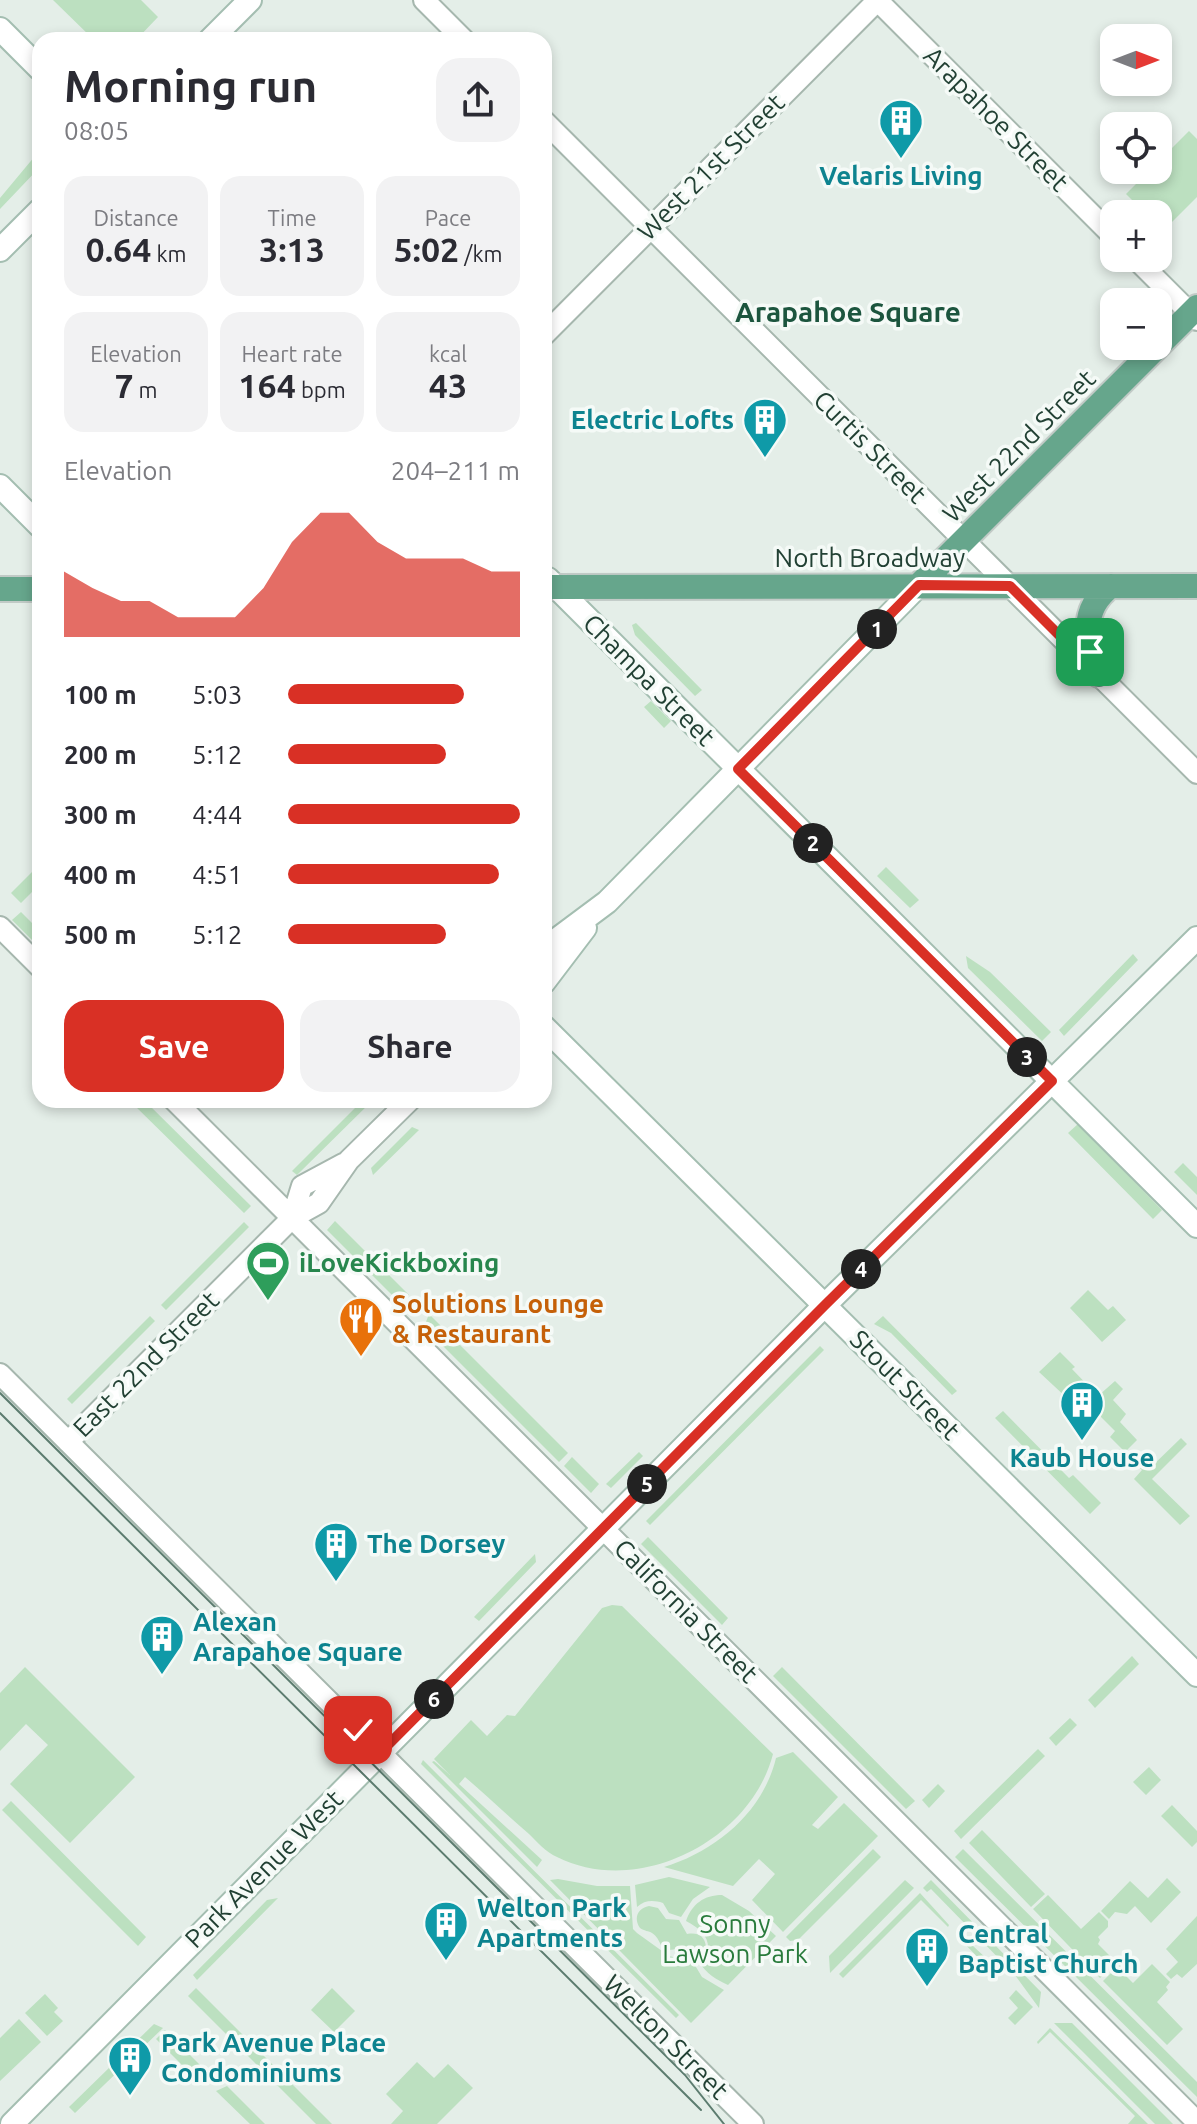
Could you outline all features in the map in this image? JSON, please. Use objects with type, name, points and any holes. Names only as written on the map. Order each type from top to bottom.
[{"type":"main road","points":[[218,32],[250,0]]},
{"type":"main road","points":[[0,29],[32,61]]},
{"type":"main road","points":[[0,250],[32,218]]},
{"type":"main road","name":"West 22nd Street","points":[[1172,334],[1195,314]]},
{"type":"main road","name":"West 22nd Street","points":[[919,585],[1144,360]]},
{"type":"main road","points":[[0,486],[32,518]]},
{"type":"main road","name":"North Broadway","points":[[552,583],[1197,586]]},
{"type":"main road","points":[[552,971],[598,911],[919,585]]},
{"type":"main road","points":[[1099,675],[1090,652],[1087,626],[1096,601],[1111,586]]},
{"type":"main road","name":"Champa Street","points":[[552,587],[1197,1226]]},
{"type":"main road","points":[[0,589],[32,589]]},
{"type":"main road","points":[[552,943],[598,911]]},
{"type":"main road","name":"Park Avenue West","points":[[12,2124],[825,1305],[1197,938]]},
{"type":"main road","name":"Stout Street","points":[[552,1035],[1197,1675]]},
{"type":"street","points":[[424,0],[456,32]]},
{"type":"street","name":"West 21st Street","points":[[552,327],[878,0]]},
{"type":"street","name":"Arapahoe Street","points":[[878,0],[1100,223]]},
{"type":"street","name":"Curtis Street","points":[[552,129],[1197,773]]},
{"type":"street","points":[[1150,272],[1195,314]]},
{"type":"street","points":[[0,927],[32,959]]},
{"type":"street","name":"California Street","points":[[182,1108],[1197,2122]]},
{"type":"street","name":"East 22nd Street","points":[[68,1442],[292,1218],[319,1203],[349,1160],[402,1108]]},
{"type":"street","name":"Welton Street","points":[[0,1374],[753,2124]]},
{"type":"green space","points":[[53,0],[141,0],[158,17],[144,32],[86,32]]},
{"type":"green space","points":[[1189,131],[1197,139],[1197,197],[1172,222],[1172,200],[1132,200],[1126,194],[1136,184],[1172,184],[1172,148]]},
{"type":"green space","points":[[32,160],[32,175],[0,209],[0,198]]},
{"type":"green space","points":[[636,623],[702,690],[695,696],[635,635],[632,625]]},
{"type":"green space","points":[[651,701],[671,721],[664,728],[644,707]]},
{"type":"green space","points":[[886,867],[919,900],[910,908],[877,876]]},
{"type":"green space","points":[[32,872],[32,892],[21,903],[11,893]]},
{"type":"green space","points":[[21,912],[32,923],[32,940],[12,920]]},
{"type":"green space","points":[[1133,954],[1138,960],[1064,1036],[1059,1030]]},
{"type":"green space","points":[[966,956],[990,972],[1051,1032],[1042,1041],[968,968]]},
{"type":"green space","points":[[137,1108],[152,1108],[251,1206],[244,1213]]},
{"type":"green space","points":[[355,1108],[365,1108],[297,1175],[292,1171]]},
{"type":"green space","points":[[1078,1124],[1162,1210],[1153,1219],[1068,1133]]},
{"type":"green space","points":[[412,1127],[419,1130],[373,1175],[371,1168]]},
{"type":"green space","points":[[1183,1163],[1197,1177],[1197,1195],[1174,1172]]},
{"type":"green space","points":[[335,1221],[409,1295],[397,1300],[327,1230]]},
{"type":"green space","points":[[244,1222],[249,1227],[166,1310],[161,1305]]},
{"type":"green space","points":[[1088,1290],[1108,1310],[1113,1306],[1126,1320],[1102,1342],[1070,1308]]},
{"type":"green space","points":[[429,1314],[568,1453],[559,1462],[424,1327]]},
{"type":"green space","points":[[150,1316],[155,1321],[72,1404],[67,1399]]},
{"type":"green space","points":[[883,1316],[957,1391],[952,1395],[891,1333],[874,1324]]},
{"type":"green space","points":[[820,1346],[824,1350],[650,1525],[646,1521]]},
{"type":"green space","points":[[1060,1352],[1098,1396],[1115,1381],[1123,1389],[1113,1400],[1126,1414],[1120,1422],[1137,1440],[1125,1452],[1110,1437],[1115,1431],[1091,1407],[1083,1413],[1039,1372]]},
{"type":"green space","points":[[1003,1411],[1069,1478],[1073,1475],[1101,1503],[1090,1514],[995,1418]]},
{"type":"green space","points":[[1181,1438],[1187,1444],[1152,1479],[1190,1516],[1180,1525],[1134,1479],[1142,1470],[1129,1457],[1132,1455],[1148,1470]]},
{"type":"green space","points":[[639,1452],[643,1456],[611,1488],[606,1484]]},
{"type":"green space","points":[[572,1457],[599,1484],[591,1493],[564,1466]]},
{"type":"green space","points":[[648,1537],[728,1618],[722,1625],[641,1544]]},
{"type":"green space","points":[[535,1554],[536,1562],[479,1621],[474,1617]]},
{"type":"green space","points":[[622,1606],[773,1754],[761,1785],[742,1812],[717,1835],[688,1853],[656,1865],[622,1870],[589,1868],[553,1855],[465,1777],[459,1784],[542,1860],[537,1867],[432,1762],[450,1775],[434,1759],[471,1720],[487,1736],[507,1715],[515,1716],[602,1608]]},
{"type":"green space","points":[[1132,1656],[1139,1664],[1095,1708],[1088,1700]]},
{"type":"green space","points":[[25,1667],[135,1777],[70,1843],[10,1784],[48,1745],[26,1724],[0,1751],[0,1693]]},
{"type":"green space","points":[[782,1667],[915,1801],[906,1809],[773,1676]]},
{"type":"green space","points":[[1070,1718],[1077,1725],[1056,1746],[1049,1738]]},
{"type":"green space","points":[[1038,1749],[1045,1756],[961,1839],[954,1831]]},
{"type":"green space","points":[[793,1752],[838,1797],[812,1825],[818,1829],[844,1803],[878,1836],[783,1932],[752,1900],[775,1874],[759,1859],[733,1886],[664,1867],[702,1851],[735,1827],[760,1796],[776,1758]]},
{"type":"green space","name":"Sonny Lawson Park","points":[[423,1760],[679,2015],[676,2018],[421,1764]]},
{"type":"green space","points":[[1149,1767],[1161,1780],[1146,1795],[1133,1782]]},
{"type":"green space","points":[[938,1784],[945,1791],[929,1808],[922,1800]]},
{"type":"green space","points":[[11,1801],[146,1937],[138,1946],[2,1810]]},
{"type":"green space","points":[[1172,1805],[1197,1831],[1197,1842],[1192,1847],[1161,1816]]},
{"type":"green space","points":[[982,1830],[1045,1894],[1031,1907],[969,1843]]},
{"type":"green space","name":"Sonny Lawson Park","points":[[873,1849],[881,1857],[798,1940],[790,1941],[786,1937]]},
{"type":"green space","points":[[963,1849],[1197,2082],[1197,2097],[955,1857]]},
{"type":"green space","name":"Sonny Lawson Park","points":[[669,1877],[710,1887],[693,1899],[681,1917],[669,1913],[659,1902],[646,1902],[637,1907],[635,1885]]},
{"type":"green space","points":[[1167,1878],[1181,1892],[1151,1923],[1135,1906],[1127,1914],[1115,1912],[1109,1919],[1101,1911],[1130,1881],[1148,1898]]},
{"type":"green space","name":"Sonny Lawson Park","points":[[550,1880],[597,1886],[630,1886],[633,1929],[669,1956],[693,1962],[702,1977],[724,1990],[691,2023]]},
{"type":"green space","points":[[905,1880],[914,1888],[830,1973],[829,1956]]},
{"type":"green space","points":[[931,1880],[1041,1992],[1039,2008],[1015,1975],[931,1889],[927,1892],[923,1888]]},
{"type":"green space","points":[[920,1893],[948,1927],[921,1900],[843,1978],[839,1974]]},
{"type":"green space","name":"Sonny Lawson Park","points":[[722,1895],[749,1911],[776,1936],[728,1985],[712,1976],[699,1962],[707,1957],[707,1939],[686,1921],[700,1902]]},
{"type":"green space","points":[[1048,1895],[1081,1929],[1099,1912],[1108,1921],[1108,1927],[1098,1937],[1098,1944],[1113,1959],[1116,1957],[1119,1960],[1100,1978],[1033,1909]]},
{"type":"green space","points":[[278,1898],[197,1980],[193,1975],[267,1900]]},
{"type":"green space","points":[[649,1906],[658,1908],[666,1919],[679,1920],[687,1934],[698,1934],[706,1947],[702,1956],[686,1956],[679,1948],[667,1950],[656,1936],[640,1928],[638,1914]]},
{"type":"green space","points":[[1197,1916],[1197,1964],[1182,1978],[1177,1974],[1171,1979],[1166,1974],[1178,1962],[1166,1949]]},
{"type":"green space","points":[[960,1934],[999,1970],[995,1975],[957,1936]]},
{"type":"green space","points":[[1120,1964],[1133,1983],[1152,1964],[1170,1982],[1166,1987],[1168,1990],[1157,2002],[1183,2029],[1167,2045],[1103,1981]]},
{"type":"green space","points":[[196,1988],[332,2124],[316,2124],[188,1996]]},
{"type":"green space","points":[[332,1988],[355,2011],[334,2032],[311,2010]]},
{"type":"green space","points":[[1016,1990],[1033,2007],[1015,2025],[1008,2018],[1018,2008],[1009,1998]]},
{"type":"green space","points":[[45,1994],[58,2008],[54,2012],[63,2021],[47,2036],[25,2013]]},
{"type":"green space","points":[[19,2019],[41,2042],[0,2081],[0,2038]]},
{"type":"green space","points":[[1054,2023],[1072,2023],[1173,2124],[1155,2124]]},
{"type":"green space","points":[[154,2024],[163,2028],[75,2113],[69,2107]]},
{"type":"green space","points":[[1050,2028],[1148,2124],[1128,2124],[1135,2116],[1050,2032],[1038,2044]]},
{"type":"green space","points":[[165,2030],[200,2065],[191,2074],[156,2039]]},
{"type":"green space","points":[[417,2062],[434,2078],[448,2064],[473,2088],[437,2124],[391,2124],[403,2111],[386,2094]]},
{"type":"green space","points":[[227,2086],[265,2124],[250,2124],[216,2091]]},
{"type":"tram line","points":[[0,1393],[685,2075],[724,2124]]},
{"type":"tram line","points":[[0,1413],[701,2110]]},
{"type":"place","name":"Velaris Living","points":[[901,160]]},
{"type":"place","name":"Electric Lofts","points":[[765,459]]},
{"type":"place","name":"iLoveKickboxing","points":[[268,1302]]},
{"type":"place","name":"Solutions Lounge & Restaurant","points":[[361,1358]]},
{"type":"place","name":"Kaub House","points":[[1082,1442]]},
{"type":"place","name":"The Dorsey","points":[[336,1583]]},
{"type":"place","name":"Alexan Arapahoe Square","points":[[162,1676]]},
{"type":"place","name":"Welton Park Apartments","points":[[446,1962]]},
{"type":"place","name":"Central Baptist Church","points":[[927,1988]]},
{"type":"place","name":"Park Avenue Place Condominiums","points":[[130,2097]]},
{"type":"district","name":"Arapahoe Square","points":[[848,312]]},
{"type":"route","points":[[358,1730],[380,1753],[1052,1081],[738,769],[919,585],[1010,586],[1099,675],[1090,652]]}]
